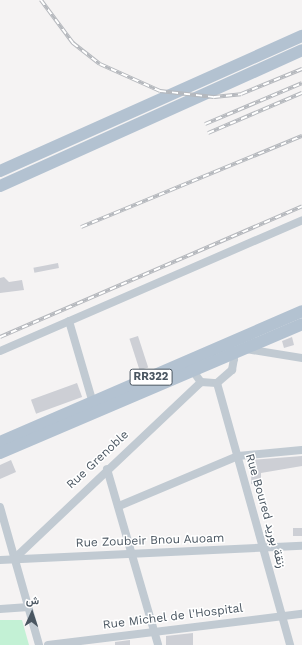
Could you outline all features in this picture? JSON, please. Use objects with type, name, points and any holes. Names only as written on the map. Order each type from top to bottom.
[{"type":"main road","points":[[0,171],[179,93],[302,36]]},
{"type":"main road","points":[[0,186],[302,50]]},
{"type":"main road","points":[[179,93],[186,103]]},
{"type":"main road","name":"RR322","points":[[0,453],[230,349],[302,311]]},
{"type":"main road","name":"RR322","points":[[230,349],[245,348],[302,324]]},
{"type":"main road","name":"RR322","points":[[0,442],[93,403],[190,366]]},
{"type":"street","points":[[0,351],[302,220]]},
{"type":"street","points":[[69,321],[93,403]]},
{"type":"street","points":[[245,348],[302,358]]},
{"type":"street","points":[[190,366],[201,382],[217,383],[230,373],[230,349]]},
{"type":"street","name":"Rue Grenoble","points":[[14,559],[107,469],[201,382]]},
{"type":"street","name":"Rue Boured زنقة بوريد","points":[[217,383],[290,645]]},
{"type":"street","points":[[119,506],[238,456],[302,450]]},
{"type":"street","points":[[107,469],[133,554],[158,645]]},
{"type":"street","points":[[0,507],[39,645]]},
{"type":"street","name":"Rue Zoubeir Bnou Auoam","points":[[0,560],[302,546]]},
{"type":"street","points":[[0,609],[29,608]]},
{"type":"street","name":"Rue Michel de l'Hospital","points":[[48,645],[302,614]]},
{"type":"green space","points":[[0,620],[22,620],[29,645],[0,645]]},
{"type":"building","points":[[58,263],[59,268],[34,273],[33,268]]},
{"type":"building","points":[[4,277],[9,282],[22,280],[24,290],[0,293],[0,278]]},
{"type":"building","points":[[138,336],[148,367],[140,370],[129,339]]},
{"type":"building","points":[[292,337],[294,345],[284,348],[282,341]]},
{"type":"building","points":[[77,383],[82,397],[36,414],[31,400]]},
{"type":"building","points":[[302,456],[302,466],[261,473],[261,483],[251,484],[252,460]]},
{"type":"building","points":[[11,460],[16,472],[0,479],[0,465]]},
{"type":"building","points":[[293,528],[302,528],[302,536],[293,536]]},
{"type":"building","points":[[193,633],[193,645],[166,645],[166,636]]},
{"type":"building","points":[[130,640],[130,645],[115,645],[115,642]]},
{"type":"railway","points":[[41,0],[73,43],[100,64],[160,91],[214,97],[241,94],[302,69]]},
{"type":"railway","points":[[205,124],[302,83]]},
{"type":"railway","points":[[208,133],[302,93]]},
{"type":"railway","points":[[81,227],[302,136]]},
{"type":"railway","points":[[0,337],[302,206]]}]
